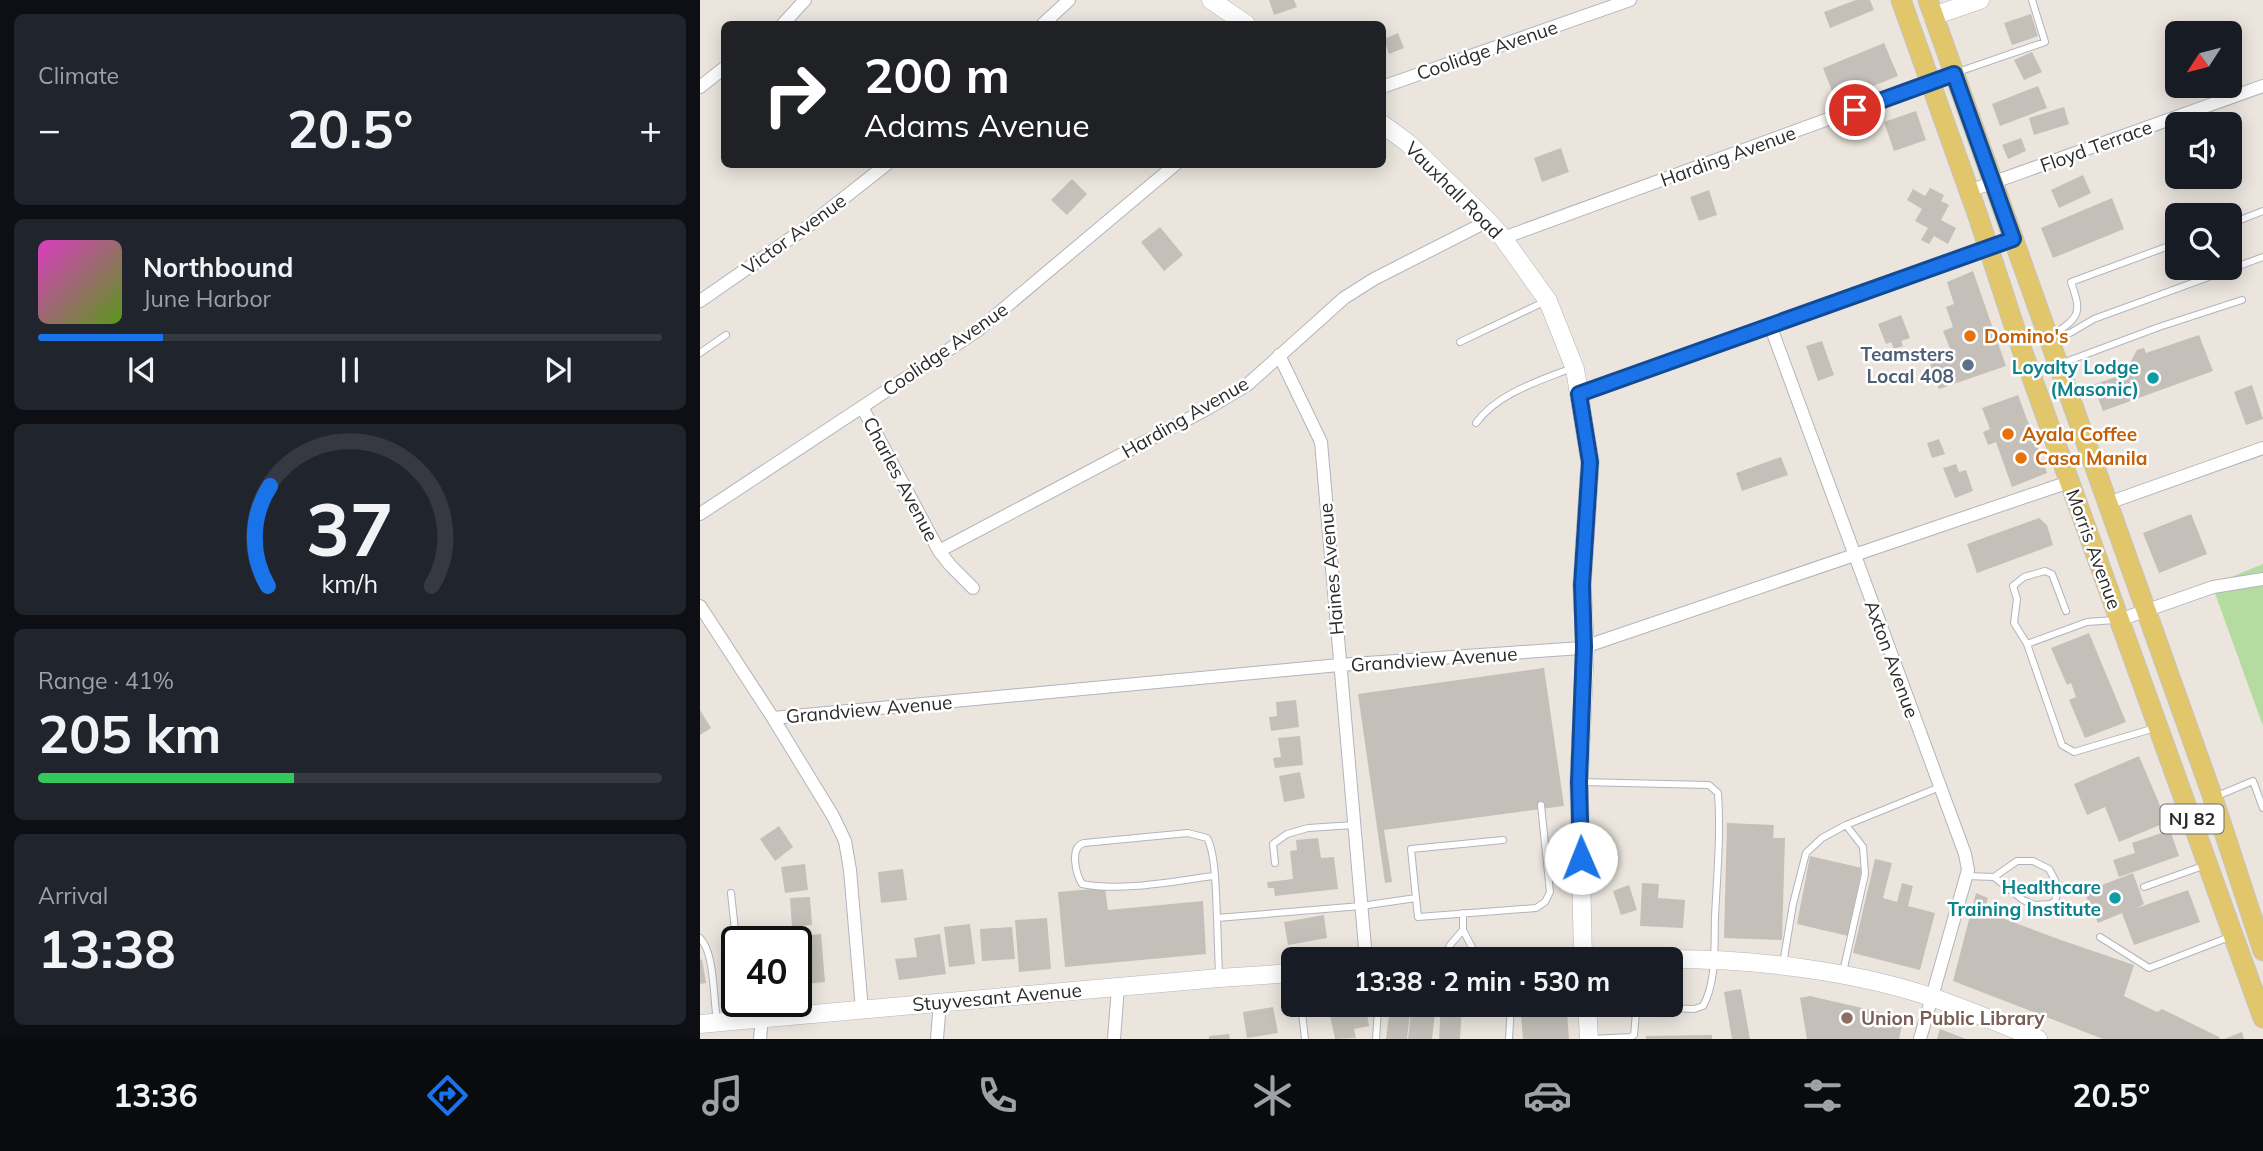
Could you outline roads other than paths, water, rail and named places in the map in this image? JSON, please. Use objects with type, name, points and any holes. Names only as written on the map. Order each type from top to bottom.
[{"type":"main road","name":"Morris Avenue","points":[[1901,0],[2069,482],[2263,1018]]},
{"type":"main road","name":"Morris Avenue","points":[[1930,8],[2213,798],[2253,913],[2263,951]]},
{"type":"street","points":[[786,21],[805,0]]},
{"type":"street","points":[[1047,21],[1069,0]]},
{"type":"street","points":[[1211,0],[1242,21]]},
{"type":"street","name":"Coolidge Avenue","points":[[1386,86],[1630,0]]},
{"type":"street","points":[[1930,8],[1980,0]]},
{"type":"street","points":[[700,87],[721,70]]},
{"type":"street","name":"Harding Avenue","points":[[1503,238],[1954,74]]},
{"type":"street","name":"Floyd Terrace","points":[[1969,191],[2263,86]]},
{"type":"street","name":"Vauxhall Road","points":[[1386,127],[1408,143],[1488,220],[1503,238],[1548,301],[1574,367],[1590,462],[1582,585],[1584,647],[1579,782],[1583,947]]},
{"type":"street","name":"Victor Avenue","points":[[700,301],[807,227],[882,168]]},
{"type":"street","name":"Coolidge Avenue","points":[[700,514],[977,331],[1171,168]]},
{"type":"street","name":"Harding Avenue","points":[[939,551],[1247,385],[1344,298],[1374,279],[1488,220]]},
{"type":"street","points":[[1579,394],[2013,239]]},
{"type":"street","name":"Axton Avenue","points":[[1770,324],[1965,854],[1968,870],[1920,1039]]},
{"type":"street","name":"Haines Avenue","points":[[1279,355],[1321,442],[1365,947]]},
{"type":"street","name":"Charles Avenue","points":[[862,407],[939,551],[974,588]]},
{"type":"street","points":[[2108,503],[2263,448]]},
{"type":"street","name":"Grandview Avenue","points":[[773,718],[1339,665],[1584,647],[2069,482]]},
{"type":"street","points":[[2119,620],[2213,587],[2263,579]]},
{"type":"street","points":[[700,606],[773,718],[833,816],[845,841],[862,1010]]},
{"type":"street","points":[[1683,959],[1783,966],[1880,983],[1933,998],[2038,1039]]},
{"type":"street","name":"Stuyvesant Avenue","points":[[708,1023],[1281,974]]},
{"type":"street","points":[[1114,1039],[1118,987]]},
{"type":"street","points":[[937,1039],[940,1002]]},
{"type":"street","points":[[1588,1017],[1589,1039]]},
{"type":"street","points":[[753,1019],[760,1039]]},
{"type":"lane","points":[[1954,74],[2045,42],[2032,0]]},
{"type":"lane","points":[[2242,219],[2263,211]]},
{"type":"lane","points":[[2049,338],[2076,316],[2079,304],[2071,282],[2165,247]]},
{"type":"lane","points":[[2049,338],[2070,333],[2094,319],[2263,257]]},
{"type":"lane","points":[[2058,365],[2159,327],[2242,300]]},
{"type":"lane","points":[[1460,342],[1548,301]]},
{"type":"lane","points":[[700,353],[726,335]]},
{"type":"lane","points":[[1476,423],[1485,412],[1505,398],[1574,367]]},
{"type":"lane","points":[[2066,611],[2052,574],[2045,570],[2024,577],[2013,586],[2017,599],[2014,623],[2027,644],[2062,745],[2074,751],[2157,727]]},
{"type":"lane","points":[[2027,644],[2087,622],[2119,620]]},
{"type":"lane","points":[[2213,798],[2253,781],[2263,808]]},
{"type":"lane","points":[[1579,782],[1709,785],[1718,793],[1720,820],[1713,960],[1709,995],[1703,1006],[1693,1009],[1640,1007],[1636,1013],[1634,1035],[1589,1039]]},
{"type":"lane","points":[[1783,966],[1793,904],[1806,853],[1822,838],[1846,825],[1940,787]]},
{"type":"lane","points":[[1503,840],[1411,849],[1418,917],[1528,910],[1545,902],[1550,891],[1541,804]]},
{"type":"lane","points":[[1275,863],[1273,844],[1287,834],[1308,828],[1354,825]]},
{"type":"lane","points":[[1842,976],[1865,874],[1863,846],[1846,825]]},
{"type":"lane","points":[[1214,876],[1128,886],[1090,886],[1082,884],[1078,878],[1075,849],[1084,843],[1188,833],[1207,838],[1211,844],[1214,876],[1219,978]]},
{"type":"lane","points":[[1966,876],[1994,877],[2023,900],[2035,905],[2055,901],[2058,891],[2049,869],[2032,861],[2017,861],[1994,877]]},
{"type":"lane","points":[[2144,887],[2208,864]]},
{"type":"lane","points":[[731,893],[735,926]]},
{"type":"lane","points":[[1217,918],[1361,906],[1416,898]]},
{"type":"lane","points":[[1463,913],[1463,930],[1472,947]]},
{"type":"lane","points":[[1450,947],[1463,930]]},
{"type":"lane","points":[[2100,937],[2149,968],[2234,935]]},
{"type":"lane","points":[[700,938],[706,945],[709,957],[708,1023]]},
{"type":"lane","points":[[1302,1017],[1305,1039]]},
{"type":"lane","points":[[1376,1039],[1377,1017]]},
{"type":"lane","points":[[1509,1039],[1510,1017]]},
{"type":"place","name":"Domino's","points":[[1970,336]]},
{"type":"place","name":"Teamsters Local 408","points":[[1968,365]]},
{"type":"place","name":"Loyalty Lodge (Masonic)","points":[[2153,378]]},
{"type":"place","name":"Ayala Coffee","points":[[2008,434]]},
{"type":"place","name":"Casa Manila","points":[[2021,458]]},
{"type":"place","name":"Healthcare Training Institute","points":[[2115,898]]},
{"type":"place","name":"Union Public Library","points":[[1847,1018]]}]
